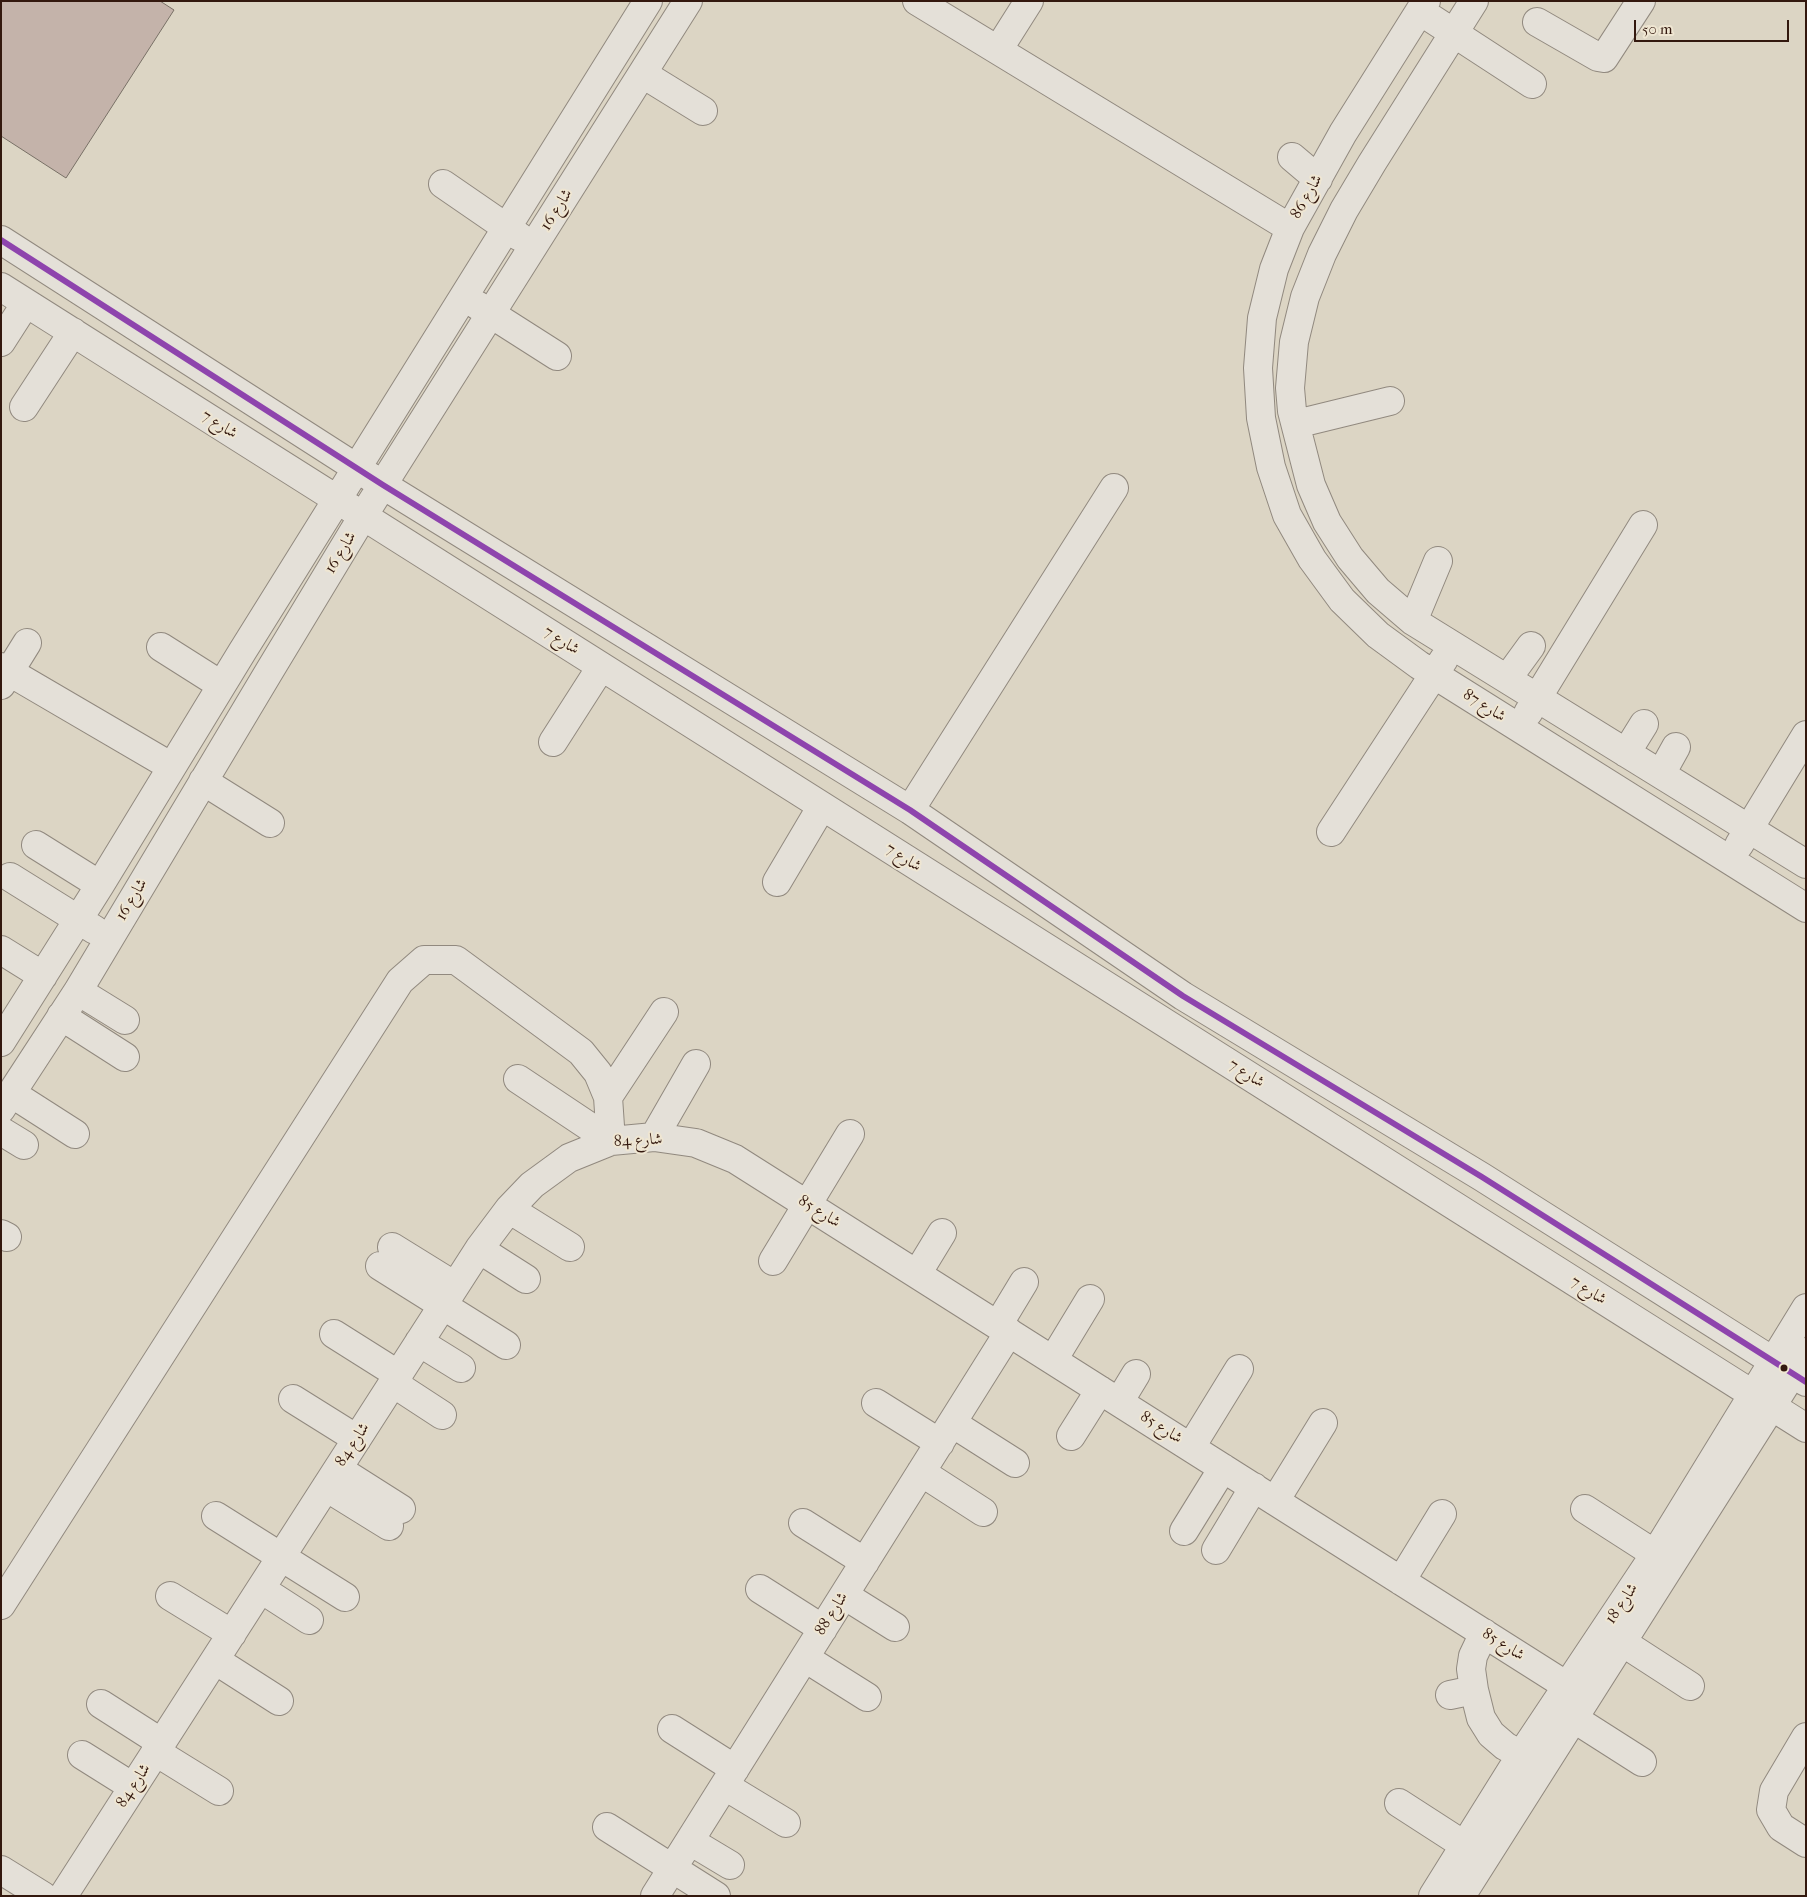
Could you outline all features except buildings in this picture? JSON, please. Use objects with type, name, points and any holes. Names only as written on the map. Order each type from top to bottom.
[{"type":"street","name":"شارع 16","points":[[4,1034],[44,976],[79,920],[221,685],[648,1]]},
{"type":"street","name":"شارع 16","points":[[6,1101],[78,991],[363,516],[688,1]]},
{"type":"street","points":[[917,1],[1290,228]]},
{"type":"street","points":[[998,50],[1029,1]]},
{"type":"street","points":[[1474,1],[1372,163],[1322,254],[1304,297],[1294,342],[1290,388],[1294,417],[1311,485],[1327,522],[1350,558],[1378,592],[1412,621],[1806,864]]},
{"type":"street","points":[[1537,22],[1604,58],[1642,1]]},
{"type":"street","points":[[1423,6],[1454,33],[1532,84]]},
{"type":"street","name":"شارع 86","points":[[1261,418],[1258,368],[1262,318],[1274,269],[1290,228],[1343,133],[1423,6]]},
{"type":"street","points":[[643,74],[703,111]]},
{"type":"street","points":[[1292,157],[1318,179]]},
{"type":"street","points":[[443,184],[534,246]]},
{"type":"street","name":"شارع 7","points":[[1,240],[383,485],[910,810],[1183,996],[1794,1368]]},
{"type":"street","name":"شارع 7","points":[[1,287],[1806,1428]]},
{"type":"street","points":[[463,296],[557,356]]},
{"type":"street","points":[[1,342],[26,303]]},
{"type":"street","points":[[24,406],[73,332]]},
{"type":"street","points":[[1294,417],[1390,401]]},
{"type":"street","name":"شارع 87","points":[[1261,418],[1270,468],[1288,515],[1312,559],[1342,600],[1378,635],[1434,674],[1596,776],[1725,868],[1806,908]]},
{"type":"street","points":[[910,810],[1114,488]]},
{"type":"street","points":[[1519,728],[1643,525]]},
{"type":"street","points":[[1412,621],[1438,561]]},
{"type":"street","points":[[27,643],[4,674],[172,766]]},
{"type":"street","points":[[1331,832],[1453,645]]},
{"type":"street","points":[[1507,679],[1531,646]]},
{"type":"street","points":[[160,647],[221,685]]},
{"type":"street","points":[[242,652],[270,670]]},
{"type":"street","points":[[553,742],[601,667]]},
{"type":"street","points":[[1596,776],[1644,724]]},
{"type":"street","points":[[1725,868],[1806,735]]},
{"type":"street","points":[[1661,774],[1676,747]]},
{"type":"street","points":[[203,781],[270,823]]},
{"type":"street","points":[[777,882],[822,806]]},
{"type":"street","points":[[36,845],[100,885]]},
{"type":"street","points":[[10,877],[109,939]]},
{"type":"street","points":[[1,950],[44,976]]},
{"type":"street","points":[[1,1606],[400,981],[424,960],[456,960],[582,1052],[598,1073],[608,1097],[611,1141]]},
{"type":"street","points":[[78,991],[125,1020]]},
{"type":"street","points":[[608,1097],[664,1012]]},
{"type":"street","points":[[62,1016],[125,1056]]},
{"type":"street","points":[[654,1137],[696,1064]]},
{"type":"street","points":[[518,1079],[611,1141]]},
{"type":"street","points":[[6,1101],[75,1134]]},
{"type":"street","points":[[1,1131],[24,1145]]},
{"type":"street","points":[[773,1261],[850,1134]]},
{"type":"street","name":"شارع 84","points":[[64,1896],[449,1296],[508,1209],[532,1185],[569,1158],[611,1141],[654,1137],[696,1143],[735,1159]]},
{"type":"street","name":"شارع 85","points":[[735,1159],[1484,1633],[1576,1700],[1642,1762]]},
{"type":"street","points":[[508,1209],[570,1248]]},
{"type":"street","points":[[917,1274],[942,1232]]},
{"type":"street","points":[[479,1250],[526,1279]]},
{"type":"street","points":[[386,1256],[449,1296],[506,1345]]},
{"type":"street","name":"شارع 88","points":[[655,1896],[946,1433],[1003,1329],[1024,1282]]},
{"type":"street","points":[[1053,1360],[1090,1299]]},
{"type":"street","name":"شارع 18","points":[[1461,1896],[1576,1700],[1655,1554],[1762,1400],[1794,1368],[1806,1308]]},
{"type":"street","points":[[334,1334],[442,1415]]},
{"type":"street","points":[[420,1342],[461,1368]]},
{"type":"street","points":[[1191,1448],[1239,1369]]},
{"type":"street","points":[[1072,1436],[1110,1396],[1136,1374]]},
{"type":"street","points":[[293,1399],[357,1439]]},
{"type":"street","name":"شارع 18","points":[[1433,1896],[1521,1755],[1576,1700],[1622,1642],[1762,1400]]},
{"type":"street","points":[[876,1403],[1014,1463]]},
{"type":"street","points":[[1216,1550],[1323,1423]]},
{"type":"street","points":[[1184,1531],[1223,1468]]},
{"type":"street","points":[[921,1472],[983,1512]]},
{"type":"street","points":[[332,1478],[395,1517]]},
{"type":"street","points":[[1585,1509],[1655,1554]]},
{"type":"street","points":[[1401,1581],[1442,1514]]},
{"type":"street","points":[[216,1516],[345,1597]]},
{"type":"street","points":[[803,1523],[865,1562]]},
{"type":"street","points":[[174,1589],[236,1628]]},
{"type":"street","points":[[260,1589],[310,1620]]},
{"type":"street","points":[[760,1589],[823,1629]]},
{"type":"street","points":[[844,1595],[895,1627]]},
{"type":"street","points":[[1484,1633],[1473,1656],[1471,1669],[1462,1693],[1491,1734],[1505,1746],[1521,1755]]},
{"type":"street","points":[[1622,1642],[1690,1686]]},
{"type":"street","points":[[805,1658],[867,1697]]},
{"type":"street","points":[[215,1660],[279,1701]]},
{"type":"street","points":[[101,1704],[219,1791]]},
{"type":"street","points":[[672,1729],[786,1823]]},
{"type":"street","points":[[1806,1737],[1774,1791],[1771,1810],[1781,1827],[1806,1843]]},
{"type":"street","points":[[82,1755],[133,1788]]},
{"type":"street","points":[[1399,1802],[1464,1845]]},
{"type":"street","points":[[608,1827],[716,1896]]},
{"type":"street","points":[[690,1841],[730,1865]]},
{"type":"street","points":[[1,1870],[43,1896]]},
{"type":"transit line","points":[[1,240],[383,485],[910,810],[1183,996],[1482,1177],[1806,1382]]}]
